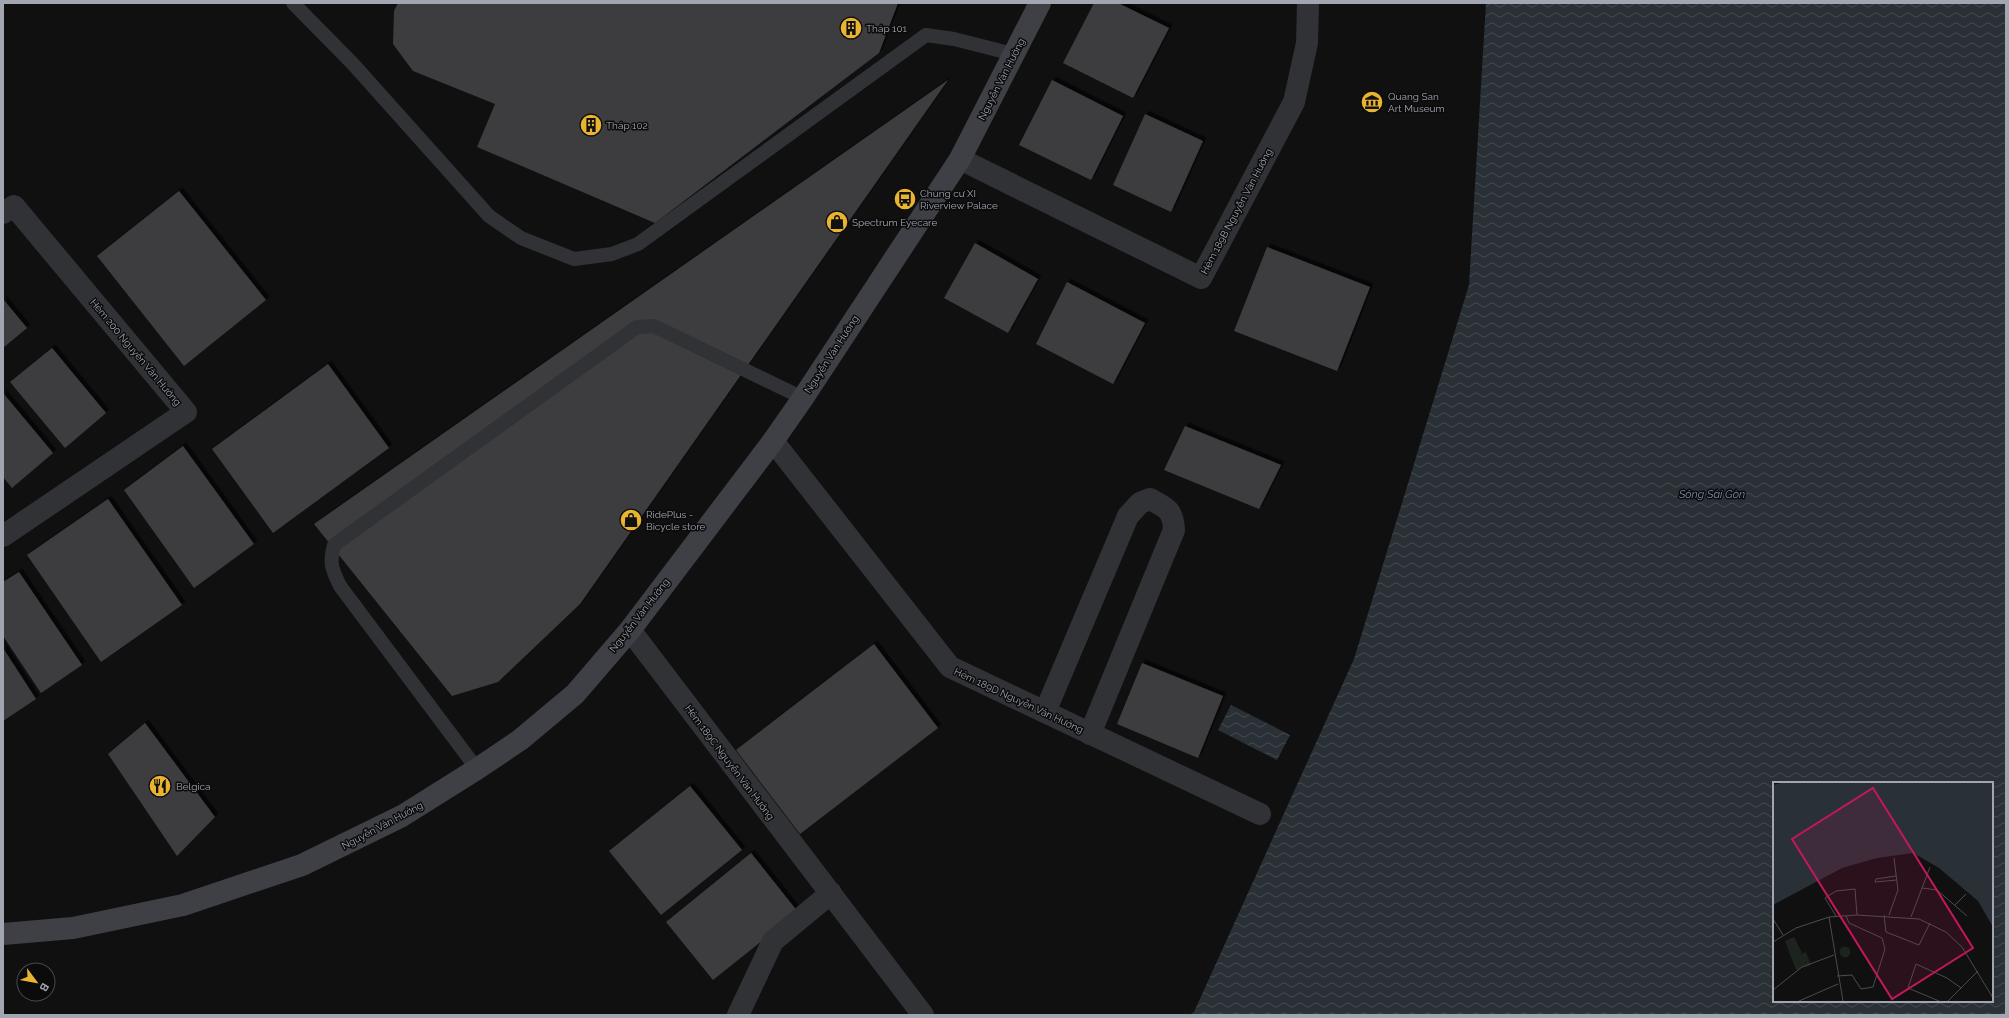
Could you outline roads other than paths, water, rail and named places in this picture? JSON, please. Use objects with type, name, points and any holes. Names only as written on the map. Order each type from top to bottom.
[{"type":"main road","name":"Nguyễn Văn Hưởng","points":[[3,934],[73,928],[183,905],[302,865],[402,816],[478,770],[520,740],[576,694],[630,630],[773,441],[802,398],[960,159],[1040,3]]},
{"type":"street","name":"Hẻm 189B Nguyễn Văn Hưởng","points":[[960,159],[1201,278],[1294,102],[1307,43],[1308,3]]},
{"type":"street","name":"Hẻm 200 Nguyễn Văn Hưởng","points":[[3,213],[14,206],[186,412],[3,536]]},
{"type":"street","name":"Hẻm 189D Nguyễn Văn Hưởng","points":[[773,441],[950,667],[1260,814]]},
{"type":"street","points":[[1045,712],[1128,516],[1140,503],[1150,499],[1166,508],[1173,517],[1174,530],[1090,734]]},
{"type":"street","name":"Hẻm 189C Nguyễn Văn Hưởng","points":[[630,630],[923,1015]]},
{"type":"street","points":[[738,1015],[773,941],[830,894]]},
{"type":"lane","points":[[293,3],[353,64],[489,216],[521,238],[574,259],[612,254],[638,244],[926,35],[954,39],[1013,54]]},
{"type":"lane","points":[[478,770],[340,586],[331,568],[330,558],[334,545],[637,327],[654,326],[802,398]]},
{"type":"water","name":"Sông Sài Gòn","points":[[1486,3],[2006,3],[2006,1015],[1189,1015],[1194,1012],[1354,659],[1469,285]]},
{"type":"water","points":[[1231,705],[1290,735],[1277,760],[1218,730]]},
{"type":"place","name":"Tháp 101","points":[[851,28]]},
{"type":"place","name":"Quang San Art Museum","points":[[1372,102]]},
{"type":"place","name":"Tháp 102","points":[[591,125]]},
{"type":"place","name":"Chung cư XI Riverview Palace","points":[[905,199]]},
{"type":"place","name":"Spectrum Eyecare","points":[[837,222]]},
{"type":"place","name":"RidePlus - Bicycle store","points":[[631,520]]},
{"type":"place","name":"Belgica","points":[[160,786]]}]
